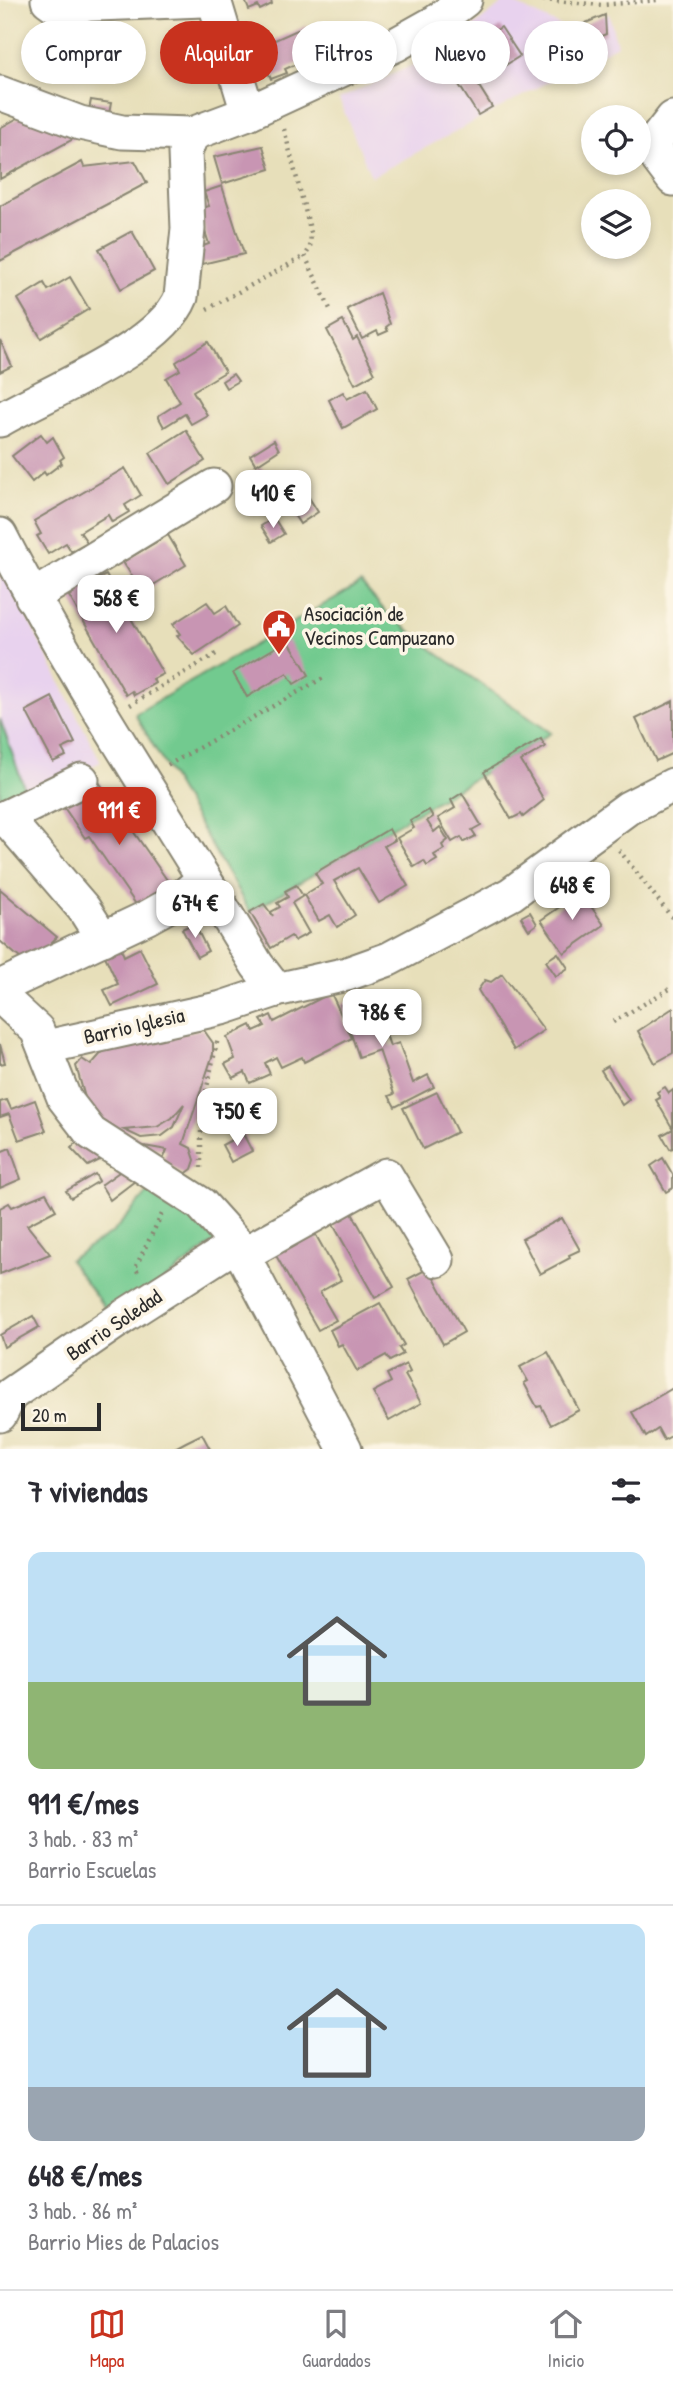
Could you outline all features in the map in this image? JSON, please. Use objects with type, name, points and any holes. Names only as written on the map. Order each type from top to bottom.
[{"type":"street","points":[[48,0],[55,5],[204,0]]},
{"type":"street","points":[[214,0],[262,106]]},
{"type":"street","points":[[0,93],[80,123],[111,130],[192,134],[262,106],[395,45],[436,23],[465,0]]},
{"type":"street","points":[[673,118],[655,141],[658,159],[673,179]]},
{"type":"street","points":[[0,420],[137,345],[177,307],[181,297],[188,229],[184,152],[192,134]]},
{"type":"street","points":[[32,597],[214,486]]},
{"type":"street","points":[[0,535],[32,597],[104,720],[257,965],[276,990]]},
{"type":"street","points":[[82,780],[2,818],[84,909],[103,939]]},
{"type":"street","name":"Barrio Iglesia","points":[[46,1046],[222,1008],[276,990],[347,975],[389,959],[511,894],[628,808],[673,785]]},
{"type":"street","points":[[0,987],[164,909],[204,879]]},
{"type":"street","points":[[0,996],[26,1017],[46,1046],[64,1098],[91,1133],[187,1196],[239,1250],[345,1449]]},
{"type":"street","name":"Barrio Soledad","points":[[0,1415],[10,1395],[154,1297],[386,1175],[437,1260]]},
{"type":"path","points":[[543,0],[602,5],[658,0]]},
{"type":"path","points":[[177,307],[208,309],[305,256],[310,248],[311,233],[262,106]]},
{"type":"path","points":[[305,256],[331,311]]},
{"type":"path","points":[[104,720],[216,654]]},
{"type":"path","points":[[141,780],[323,678]]},
{"type":"path","points":[[600,828],[673,919]]},
{"type":"path","points":[[613,1021],[673,987]]},
{"type":"path","points":[[154,1297],[135,1268],[187,1196],[222,1008]]},
{"type":"shaded area","points":[[507,0],[551,21],[524,21],[524,84],[544,84],[371,177],[339,99],[372,84],[397,84],[397,72],[411,66],[411,84],[510,84],[510,21],[480,21]]},
{"type":"shaded area","points":[[609,14],[617,45],[608,50],[608,21],[592,21]]},
{"type":"shaded area","points":[[0,565],[101,762],[0,807]]},
{"type":"green space","points":[[361,583],[385,611],[437,653],[551,733],[250,912],[135,714]]},
{"type":"green space","points":[[0,719],[25,790],[0,799]]},
{"type":"green space","points":[[154,1186],[203,1219],[215,1242],[113,1319],[69,1260],[113,1232]]},
{"type":"building","points":[[245,0],[271,0],[272,4],[260,10],[258,6],[249,10]]},
{"type":"building","points":[[605,15],[605,21],[590,21]]},
{"type":"building","points":[[292,32],[292,66],[285,69],[287,73],[278,76],[278,39]]},
{"type":"building","points":[[510,41],[520,56],[510,62]]},
{"type":"building","points":[[458,84],[478,84],[492,107],[478,115]]},
{"type":"building","points":[[91,100],[111,103],[108,119],[88,115]]},
{"type":"building","points":[[25,114],[79,136],[0,179],[0,128]]},
{"type":"building","points":[[263,146],[270,169],[222,184],[214,157]]},
{"type":"building","points":[[135,161],[147,183],[0,261],[0,206],[82,162],[84,167]]},
{"type":"building","points":[[222,186],[244,254],[198,265],[198,248],[209,244],[198,209],[209,206],[204,192]]},
{"type":"building","points":[[132,231],[154,271],[121,289],[99,249]]},
{"type":"building","points":[[70,277],[89,309],[41,338],[18,299],[44,283],[48,290]]},
{"type":"building","points":[[379,293],[390,324],[386,327],[388,331],[379,335],[377,331],[362,339],[347,309]]},
{"type":"building","points":[[343,321],[353,340],[357,337],[375,373],[355,384],[327,330]]},
{"type":"building","points":[[0,340],[12,366],[0,372]]},
{"type":"building","points":[[208,342],[225,372],[193,391],[207,415],[191,424],[185,414],[164,427],[158,416],[180,402],[166,378],[180,370],[176,362]]},
{"type":"building","points":[[233,374],[238,381],[226,388],[222,381]]},
{"type":"building","points":[[367,389],[377,409],[343,428],[329,400],[343,392],[347,399]]},
{"type":"building","points":[[186,430],[205,461],[169,484],[150,453]]},
{"type":"building","points":[[41,434],[47,442],[53,437],[64,457],[60,460],[62,463],[32,482],[12,456]]},
{"type":"building","points":[[274,440],[279,450],[256,465],[250,455]]},
{"type":"building","points":[[261,467],[264,471],[266,469],[274,481],[291,469],[318,512],[300,524],[283,498],[260,512],[242,485],[257,475],[254,471]]},
{"type":"building","points":[[125,468],[141,495],[125,505],[129,512],[112,522],[108,515],[80,532],[87,542],[71,551],[66,543],[48,554],[37,536],[41,534],[34,521]]},
{"type":"building","points":[[274,518],[284,534],[271,542],[261,526]]},
{"type":"building","points":[[168,535],[186,565],[142,592],[123,562]]},
{"type":"building","points":[[106,575],[163,674],[153,679],[155,683],[134,695],[132,691],[126,695],[69,596],[75,592],[73,589],[94,577],[96,580]]},
{"type":"building","points":[[207,602],[215,613],[226,606],[238,626],[194,655],[177,636],[180,634],[173,624]]},
{"type":"building","name":"Asociación de Vecinos Campuzano","points":[[288,640],[309,675],[294,684],[287,673],[247,697],[233,673]]},
{"type":"building","points":[[52,697],[75,743],[62,749],[66,756],[53,762],[26,711]]},
{"type":"building","points":[[673,701],[673,753],[656,761],[636,719]]},
{"type":"building","points":[[541,739],[545,747],[521,761],[544,800],[523,817],[521,814],[511,819],[484,772]]},
{"type":"building","points":[[99,782],[174,890],[144,916],[89,836],[85,838],[61,803]]},
{"type":"building","points":[[462,793],[481,825],[472,830],[476,836],[464,842],[461,837],[452,842],[438,818],[455,808],[451,800]]},
{"type":"building","points":[[429,810],[433,817],[427,821],[434,832],[440,827],[448,840],[442,845],[444,849],[434,855],[437,860],[427,866],[424,861],[414,867],[397,838],[414,828],[410,821]]},
{"type":"building","points":[[389,829],[395,840],[384,846],[408,886],[379,903],[358,868],[334,881],[355,915],[337,927],[330,915],[319,921],[304,895],[322,884],[315,873]]},
{"type":"building","points":[[296,885],[303,896],[292,903],[309,933],[294,941],[291,936],[271,948],[250,912],[264,904],[273,916],[271,912],[280,907],[277,903],[288,897],[285,891]]},
{"type":"building","points":[[0,889],[57,937],[28,965],[0,941]]},
{"type":"building","points":[[581,892],[604,925],[564,953],[541,920]]},
{"type":"building","points":[[530,912],[537,924],[529,930],[521,917]]},
{"type":"building","points":[[194,923],[208,951],[197,957],[182,929]]},
{"type":"building","points":[[120,946],[124,956],[140,948],[158,984],[112,1006],[104,990],[118,984],[104,954]]},
{"type":"building","points":[[558,953],[568,968],[556,976],[546,961]]},
{"type":"building","points":[[502,974],[544,1030],[514,1050],[478,990],[485,980],[491,982]]},
{"type":"building","points":[[331,993],[352,1038],[304,1062],[302,1057],[281,1067],[276,1057],[265,1063],[270,1074],[250,1083],[245,1072],[233,1078],[225,1064],[235,1059],[227,1037],[251,1025],[254,1031],[265,1026],[261,1020],[271,1015],[274,1022]]},
{"type":"building","points":[[365,997],[367,1002],[374,1000],[390,1046],[399,1043],[413,1083],[428,1075],[434,1087],[395,1107],[389,1096],[394,1094],[379,1050],[359,1057],[341,1005]]},
{"type":"building","points":[[673,1008],[673,1053],[655,1063],[638,1031]]},
{"type":"building","points":[[203,1029],[213,1043],[213,1054],[183,1144],[191,1148],[195,1160],[192,1169],[184,1175],[163,1160],[167,1150],[133,1144],[109,1131],[86,1101],[76,1066],[82,1059],[91,1065],[105,1049]],"holes":[[[184,1104],[174,1127],[162,1136],[141,1138],[124,1130],[157,1127],[172,1118]]]},
{"type":"building","points":[[0,1044],[5,1063],[0,1064]]},
{"type":"building","points":[[608,1066],[629,1100],[622,1105],[601,1070]]},
{"type":"building","points":[[665,1087],[669,1093],[673,1090],[673,1129],[656,1100],[660,1098],[657,1092]]},
{"type":"building","points":[[437,1092],[457,1132],[423,1149],[403,1108]]},
{"type":"building","points":[[7,1100],[11,1109],[35,1100],[46,1131],[19,1140],[9,1114],[0,1117],[0,1102]]},
{"type":"building","points":[[673,1129],[673,1148],[670,1149],[662,1135]]},
{"type":"building","points":[[243,1134],[252,1151],[231,1162],[222,1145]]},
{"type":"building","points":[[82,1137],[104,1158],[88,1166],[71,1148]]},
{"type":"building","points":[[10,1148],[21,1179],[0,1188],[0,1152]]},
{"type":"building","points":[[663,1158],[673,1175],[673,1188],[666,1192],[651,1166]]},
{"type":"building","points":[[122,1170],[135,1181],[110,1200],[101,1185]]},
{"type":"building","points":[[95,1174],[99,1181],[71,1198],[66,1191]]},
{"type":"building","points":[[46,1193],[56,1210],[27,1225],[50,1254],[0,1274],[0,1208],[9,1203],[12,1207]]},
{"type":"building","points":[[345,1201],[394,1287],[375,1298],[326,1212]]},
{"type":"building","points":[[562,1218],[580,1250],[540,1274],[522,1239]]},
{"type":"building","points":[[313,1230],[341,1280],[320,1292],[336,1320],[318,1330],[274,1252]]},
{"type":"building","points":[[429,1268],[464,1332],[443,1344],[408,1279]]},
{"type":"building","points":[[380,1303],[404,1345],[399,1348],[403,1354],[390,1361],[386,1355],[357,1371],[342,1344],[338,1346],[330,1330]]},
{"type":"building","points":[[33,1316],[39,1327],[4,1347],[0,1335]]},
{"type":"building","points":[[548,1352],[579,1410],[551,1425],[524,1383],[528,1381],[520,1367]]},
{"type":"building","points":[[406,1364],[410,1372],[405,1375],[421,1403],[389,1421],[373,1392],[391,1382],[387,1374]]},
{"type":"building","points":[[673,1388],[673,1435],[664,1440],[658,1429],[646,1437],[632,1412]]},
{"type":"building","points":[[202,1434],[210,1449],[173,1449],[186,1442]]},
{"type":"place","name":"Asociación de Vecinos Campuzano","points":[[279,656]]}]
